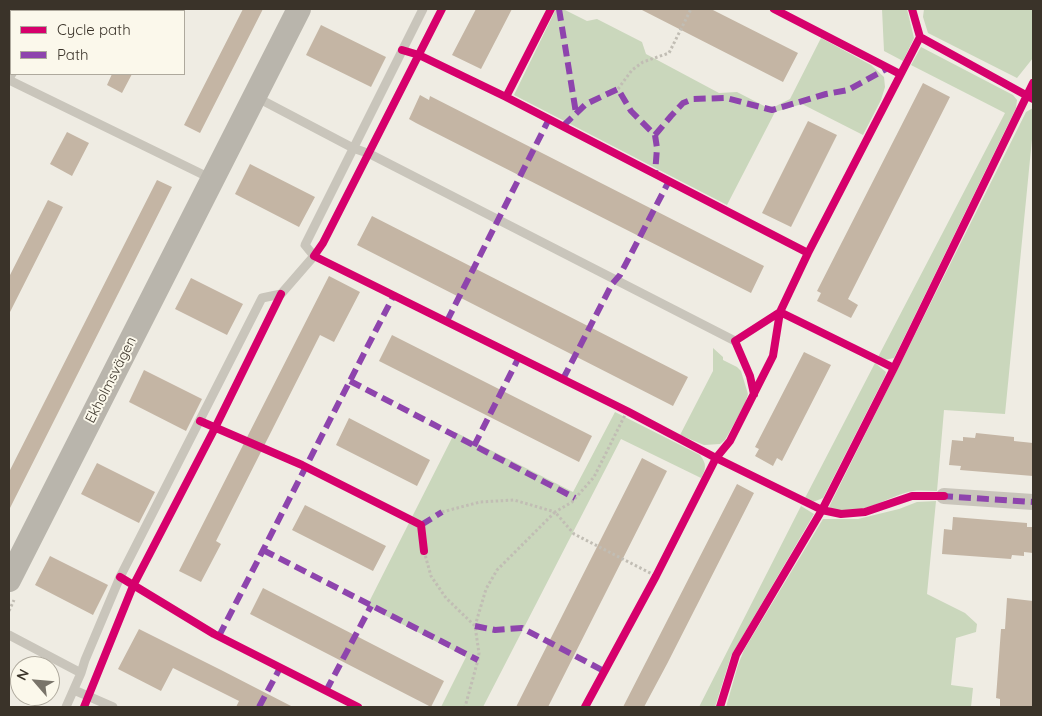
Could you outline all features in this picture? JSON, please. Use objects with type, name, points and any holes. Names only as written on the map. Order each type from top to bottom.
[{"type":"street","name":"Ekholmsvägen","points":[[9,580],[299,9]]},
{"type":"street","points":[[944,496],[1033,502]]},
{"type":"lane","points":[[66,707],[120,578],[262,298],[281,294],[314,256],[305,246],[423,9]]},
{"type":"lane","points":[[9,80],[212,180]]},
{"type":"lane","points":[[254,96],[735,341]]},
{"type":"lane","points":[[9,635],[81,673]]},
{"type":"lane","points":[[74,690],[113,707]]},
{"type":"path","points":[[618,89],[632,70],[643,62],[669,53],[691,9]]},
{"type":"path","points":[[465,707],[478,660],[479,652],[475,626],[486,589],[497,570],[555,512],[572,502],[594,477],[626,411]]},
{"type":"path","points":[[442,512],[480,502],[514,500],[555,512],[574,534],[656,576]]},
{"type":"path","points":[[424,551],[431,576],[446,598],[475,626]]},
{"type":"green space","points":[[556,9],[563,9],[587,21],[597,19],[642,42],[646,54],[719,93],[737,92],[770,109],[790,99],[821,38],[871,65],[884,77],[885,87],[881,100],[863,135],[802,104],[775,112],[727,205],[514,95]]},
{"type":"green space","points":[[882,9],[907,9],[914,38],[903,61],[884,51]]},
{"type":"green space","points":[[924,9],[1033,9],[1033,58],[1017,78],[928,33],[923,17]]},
{"type":"green space","points":[[921,47],[1013,95],[1017,100],[1016,108],[894,358],[884,360],[878,357],[1005,113],[911,65]]},
{"type":"green space","points":[[1033,108],[1033,129],[1005,414],[944,410],[937,491],[913,491],[871,506],[850,511],[840,511],[829,507],[1026,112]]},
{"type":"green space","points":[[713,348],[723,357],[723,360],[741,371],[748,394],[745,404],[725,440],[720,444],[704,445],[680,435],[713,371]]},
{"type":"green space","points":[[875,363],[886,372],[885,376],[823,498],[813,502],[805,498]]},
{"type":"green space","points":[[615,412],[700,455],[705,466],[701,478],[621,439],[483,707],[441,707],[466,657],[367,606],[455,432],[573,492]]},
{"type":"green space","points":[[936,501],[927,594],[965,613],[977,624],[976,632],[956,638],[951,685],[973,688],[971,707],[726,707],[744,650],[823,519],[858,519],[899,509],[917,502]]},
{"type":"green space","points":[[801,506],[814,514],[731,656],[715,707],[699,707]]},
{"type":"building","points":[[243,9],[263,9],[200,133],[184,125]]},
{"type":"building","points":[[476,9],[512,9],[481,69],[452,55]]},
{"type":"building","points":[[640,9],[711,9],[798,53],[783,82]]},
{"type":"building","points":[[321,25],[386,57],[371,87],[306,55]]},
{"type":"building","points":[[112,75],[131,75],[122,93],[107,85]]},
{"type":"building","points":[[923,83],[950,97],[848,299],[858,305],[851,318],[817,301],[821,293],[817,291]]},
{"type":"building","points":[[420,95],[429,100],[430,96],[764,266],[751,293],[409,119]]},
{"type":"building","points":[[808,121],[837,135],[791,227],[762,213]]},
{"type":"building","points":[[67,132],[89,143],[72,176],[50,164]]},
{"type":"building","points":[[250,164],[315,197],[299,227],[235,194]]},
{"type":"building","points":[[157,180],[172,187],[9,510],[9,472]]},
{"type":"building","points":[[48,200],[63,207],[9,314],[9,277]]},
{"type":"building","points":[[372,216],[688,377],[673,406],[357,245]]},
{"type":"building","points":[[329,276],[360,292],[334,342],[320,335],[216,541],[221,544],[201,582],[179,571]]},
{"type":"building","points":[[191,278],[243,304],[227,335],[175,309]]},
{"type":"building","points":[[392,335],[592,436],[579,462],[379,361]]},
{"type":"building","points":[[804,352],[831,365],[782,461],[777,458],[773,466],[755,456],[759,449],[755,447]]},
{"type":"building","points":[[144,370],[202,399],[186,431],[129,402]]},
{"type":"building","points":[[349,418],[430,460],[417,486],[336,445]]},
{"type":"building","points":[[976,433],[1014,437],[1014,441],[1033,443],[1033,476],[960,470],[961,466],[949,465],[952,440],[963,441],[963,437],[975,438]]},
{"type":"building","points":[[642,458],[667,471],[548,707],[516,707]]},
{"type":"building","points":[[97,463],[155,492],[139,523],[81,494]]},
{"type":"building","points":[[737,484],[754,493],[667,664],[644,707],[623,707]]},
{"type":"building","points":[[305,505],[386,546],[373,571],[292,530]]},
{"type":"building","points":[[953,517],[1027,523],[1027,527],[1033,527],[1033,553],[1024,552],[1024,556],[1012,555],[1011,559],[942,554],[944,529],[952,530]]},
{"type":"building","points":[[50,556],[108,585],[93,615],[35,585]]},
{"type":"building","points":[[263,588],[444,681],[431,707],[250,614]]},
{"type":"building","points":[[1007,598],[1033,601],[1033,707],[1000,707],[1000,699],[996,698],[1001,629],[1005,629]]},
{"type":"building","points":[[139,629],[293,707],[236,707],[239,701],[173,668],[161,691],[118,669]]},
{"type":"marked path","points":[[559,9],[576,113]]},
{"type":"marked path","points":[[655,135],[683,103],[693,99],[726,98],[772,110],[826,94],[848,90],[888,68]]},
{"type":"marked path","points":[[563,126],[586,104],[618,89],[631,111],[655,135],[657,148],[655,174]]},
{"type":"marked path","points":[[447,321],[549,119]]},
{"type":"marked path","points":[[563,379],[612,284],[620,275],[669,181]]},
{"type":"marked path","points":[[219,636],[394,295]]},
{"type":"marked path","points":[[474,446],[519,357]]},
{"type":"marked path","points":[[350,381],[575,498]]},
{"type":"marked path","points":[[941,496],[1033,502]]},
{"type":"marked path","points":[[421,525],[442,512]]},
{"type":"marked path","points":[[263,550],[478,660]]},
{"type":"marked path","points":[[326,691],[371,606]]},
{"type":"marked path","points":[[475,626],[495,630],[522,628],[604,671]]},
{"type":"marked path","points":[[259,707],[280,668]]},
{"type":"cycle path","points":[[442,9],[323,243],[314,256],[822,510],[841,514],[865,512],[912,496],[944,496]]},
{"type":"cycle path","points":[[402,50],[419,55],[506,97],[551,9]]},
{"type":"cycle path","points":[[774,9],[900,74]]},
{"type":"cycle path","points":[[912,9],[920,37],[1033,99]]},
{"type":"cycle path","points":[[585,707],[656,576],[716,458],[730,441],[773,356],[780,312],[808,253],[920,37]]},
{"type":"cycle path","points":[[720,707],[736,655],[822,510],[894,368],[1033,83]]},
{"type":"cycle path","points":[[506,97],[808,253]]},
{"type":"cycle path","points":[[84,707],[133,586],[215,428],[281,294]]},
{"type":"cycle path","points":[[754,394],[750,376],[735,341],[780,312],[894,368]]},
{"type":"cycle path","points":[[200,421],[302,465],[421,525],[424,551]]},
{"type":"cycle path","points":[[120,577],[214,634],[358,707]]}]
